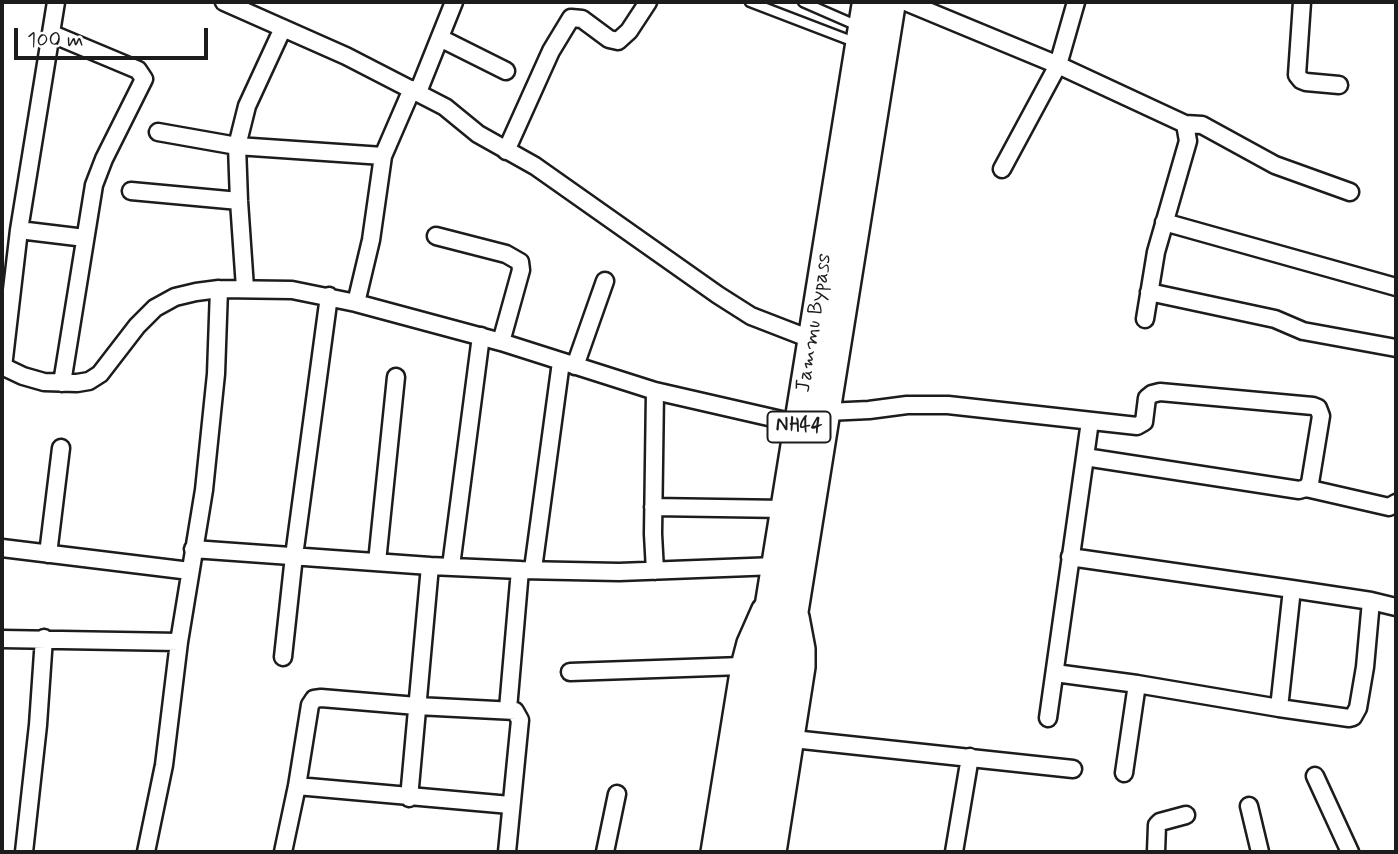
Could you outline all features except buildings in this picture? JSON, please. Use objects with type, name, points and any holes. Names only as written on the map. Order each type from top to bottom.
[{"type":"highway","name":"Jammu Bypass","points":[[755,852],[783,599],[776,566],[785,509],[813,340],[872,33],[891,2]]},
{"type":"highway","name":"Jammu Bypass","points":[[730,852],[783,599],[827,412],[872,33]]},
{"type":"street","points":[[55,2],[19,230],[2,367],[34,379],[62,383],[89,381],[100,374],[137,326],[155,309],[175,297],[219,289],[292,290],[329,296],[481,336],[655,391],[799,424]]},
{"type":"street","points":[[224,2],[415,90],[444,107],[478,134],[535,166],[670,263],[751,316],[813,340]]},
{"type":"street","points":[[356,303],[371,240],[383,156],[440,38],[454,2]]},
{"type":"street","points":[[506,151],[551,51],[571,18],[582,19],[609,39],[618,41],[623,39],[648,2]]},
{"type":"street","points":[[906,2],[1058,65],[1185,124],[1202,125],[1276,165],[1350,192]]},
{"type":"street","points":[[1002,169],[1058,65],[1076,2]]},
{"type":"street","points":[[1302,2],[1297,75],[1306,82],[1339,85]]},
{"type":"street","points":[[246,288],[237,146],[247,106],[284,28]]},
{"type":"street","points":[[52,34],[138,70],[144,79],[94,186],[62,383]]},
{"type":"street","points":[[440,38],[506,71]]},
{"type":"street","points":[[1145,319],[1164,222],[1186,151],[1189,132],[1185,124]]},
{"type":"street","points":[[158,132],[237,146],[383,156]]},
{"type":"street","points":[[131,191],[239,201]]},
{"type":"street","points":[[1164,222],[1396,287]]},
{"type":"street","points":[[19,230],[85,237]]},
{"type":"street","points":[[436,236],[506,254],[520,262],[521,270],[501,342]]},
{"type":"street","points":[[508,709],[527,569],[568,364],[605,281]]},
{"type":"street","points":[[146,852],[164,765],[210,433],[216,374],[219,289]]},
{"type":"street","points":[[1149,292],[1275,319],[1303,331],[1396,348]]},
{"type":"street","points":[[283,657],[329,296]]},
{"type":"street","points":[[452,566],[481,336]]},
{"type":"street","points":[[377,562],[396,377]]},
{"type":"street","points":[[655,391],[655,571]]},
{"type":"street","points":[[827,412],[928,404],[1140,425],[1145,418],[1147,398],[1160,392],[1313,406],[1318,408],[1321,416],[1310,483],[1306,488]]},
{"type":"street","points":[[1048,718],[1090,421]]},
{"type":"street","points":[[48,554],[61,449]]},
{"type":"street","points":[[1085,457],[1299,490],[1306,488],[1389,507],[1396,503]]},
{"type":"street","points":[[653,507],[785,509]]},
{"type":"street","points":[[2,548],[190,571]]},
{"type":"street","points":[[193,549],[430,566],[527,569],[655,571],[776,566]]},
{"type":"street","points":[[1070,557],[1371,601],[1396,607]]},
{"type":"street","points":[[409,798],[430,566]]},
{"type":"street","points":[[1279,708],[1292,589]]},
{"type":"street","points":[[712,852],[742,666],[757,618],[783,599],[804,649],[804,667],[775,852]]},
{"type":"street","points":[[1055,673],[1349,718],[1353,716],[1360,700],[1371,601]]},
{"type":"street","points":[[24,852],[44,638]]},
{"type":"street","points":[[2,639],[179,642]]},
{"type":"street","points":[[570,672],[742,666]]},
{"type":"street","points":[[1124,773],[1137,684]]},
{"type":"street","points":[[283,852],[310,705],[314,699],[321,698],[515,711],[520,720],[507,852]]},
{"type":"street","points":[[793,739],[1073,769]]},
{"type":"street","points":[[954,852],[970,757]]},
{"type":"street","points":[[1315,776],[1350,852]]},
{"type":"street","points":[[297,786],[510,805]]},
{"type":"street","points":[[605,852],[617,794]]},
{"type":"street","points":[[1249,806],[1261,852]]},
{"type":"street","points":[[1156,852],[1157,825],[1186,815]]},
{"type":"lane","points":[[750,2],[802,24],[872,33]]},
{"type":"lane","points":[[803,2],[872,33]]}]
